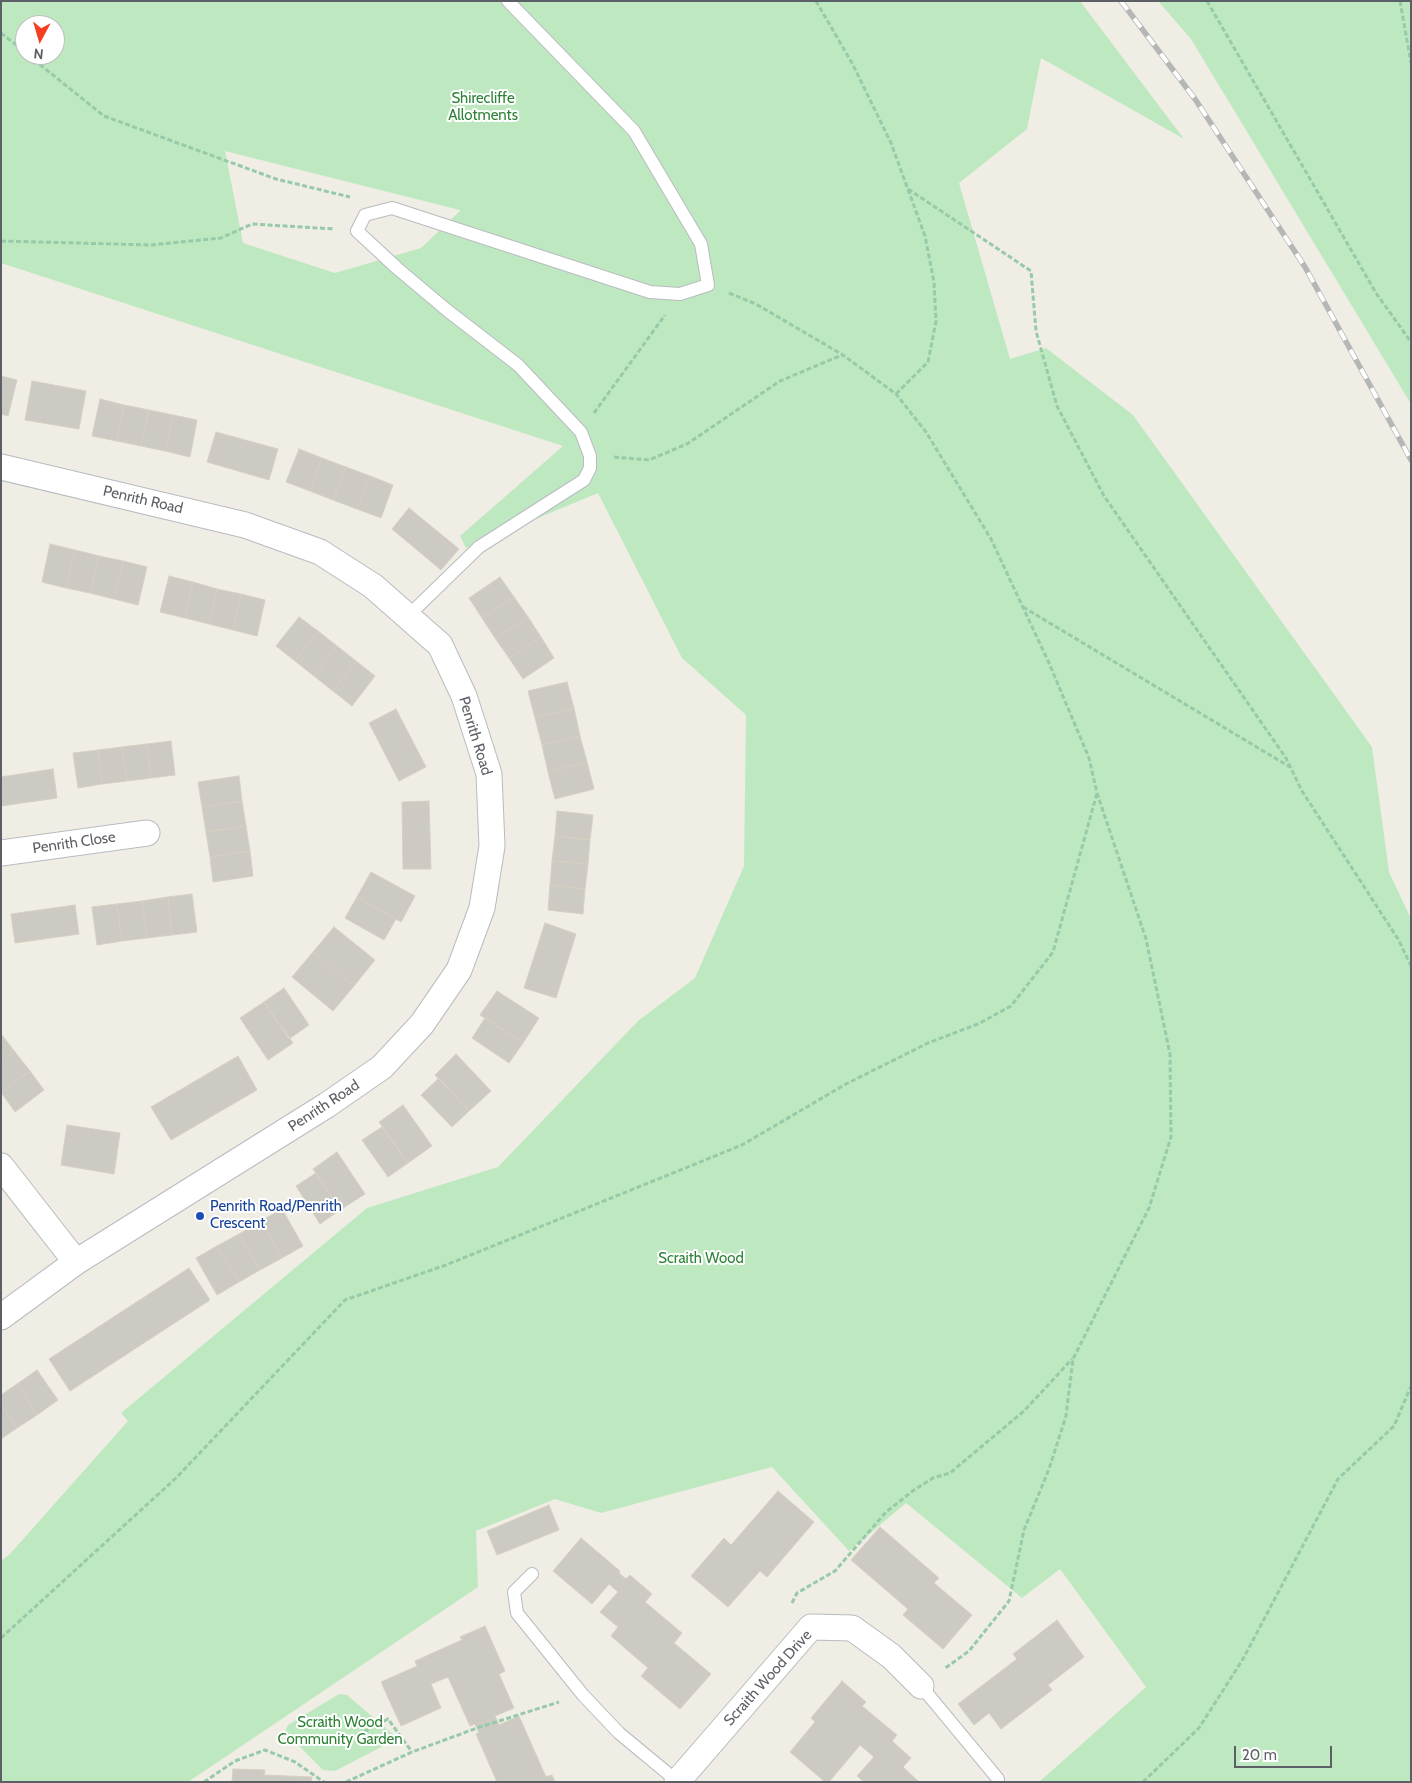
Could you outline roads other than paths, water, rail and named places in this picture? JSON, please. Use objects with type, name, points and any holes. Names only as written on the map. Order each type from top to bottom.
[{"type":"street","name":"Penrith Road","points":[[1,467],[245,525],[320,552],[373,586],[440,645],[464,696],[489,774],[492,846],[482,908],[459,970],[422,1024],[382,1067],[328,1105],[76,1262],[1,1317]]},
{"type":"street","name":"Penrith Close","points":[[1,853],[147,833]]},
{"type":"street","points":[[1,1166],[76,1262]]},
{"type":"street","name":"Scraith Wood Drive","points":[[677,1781],[811,1627],[852,1628],[891,1656],[921,1686]]},
{"type":"lane","points":[[408,616],[479,547],[584,480],[590,468],[590,456],[581,432],[518,365],[448,311],[398,269],[358,231],[365,215],[392,208],[650,292],[680,294],[708,285],[702,244],[634,131],[508,1]]},
{"type":"lane","points":[[532,1574],[514,1592],[518,1613],[583,1695],[619,1733],[677,1781]]},
{"type":"lane","points":[[921,1686],[998,1779]]},
{"type":"railway","points":[[1121,1],[1195,99],[1305,267],[1411,460]]},
{"type":"place","name":"Penrith Road/Penrith Crescent","points":[[200,1216]]},
{"type":"park label","name":"Shirecliffe Allotments","points":[[483,108]]},
{"type":"park label","name":"Scraith Wood","points":[[701,1259]]},
{"type":"park label","name":"Scraith Wood Community Garden","points":[[340,1732]]}]
